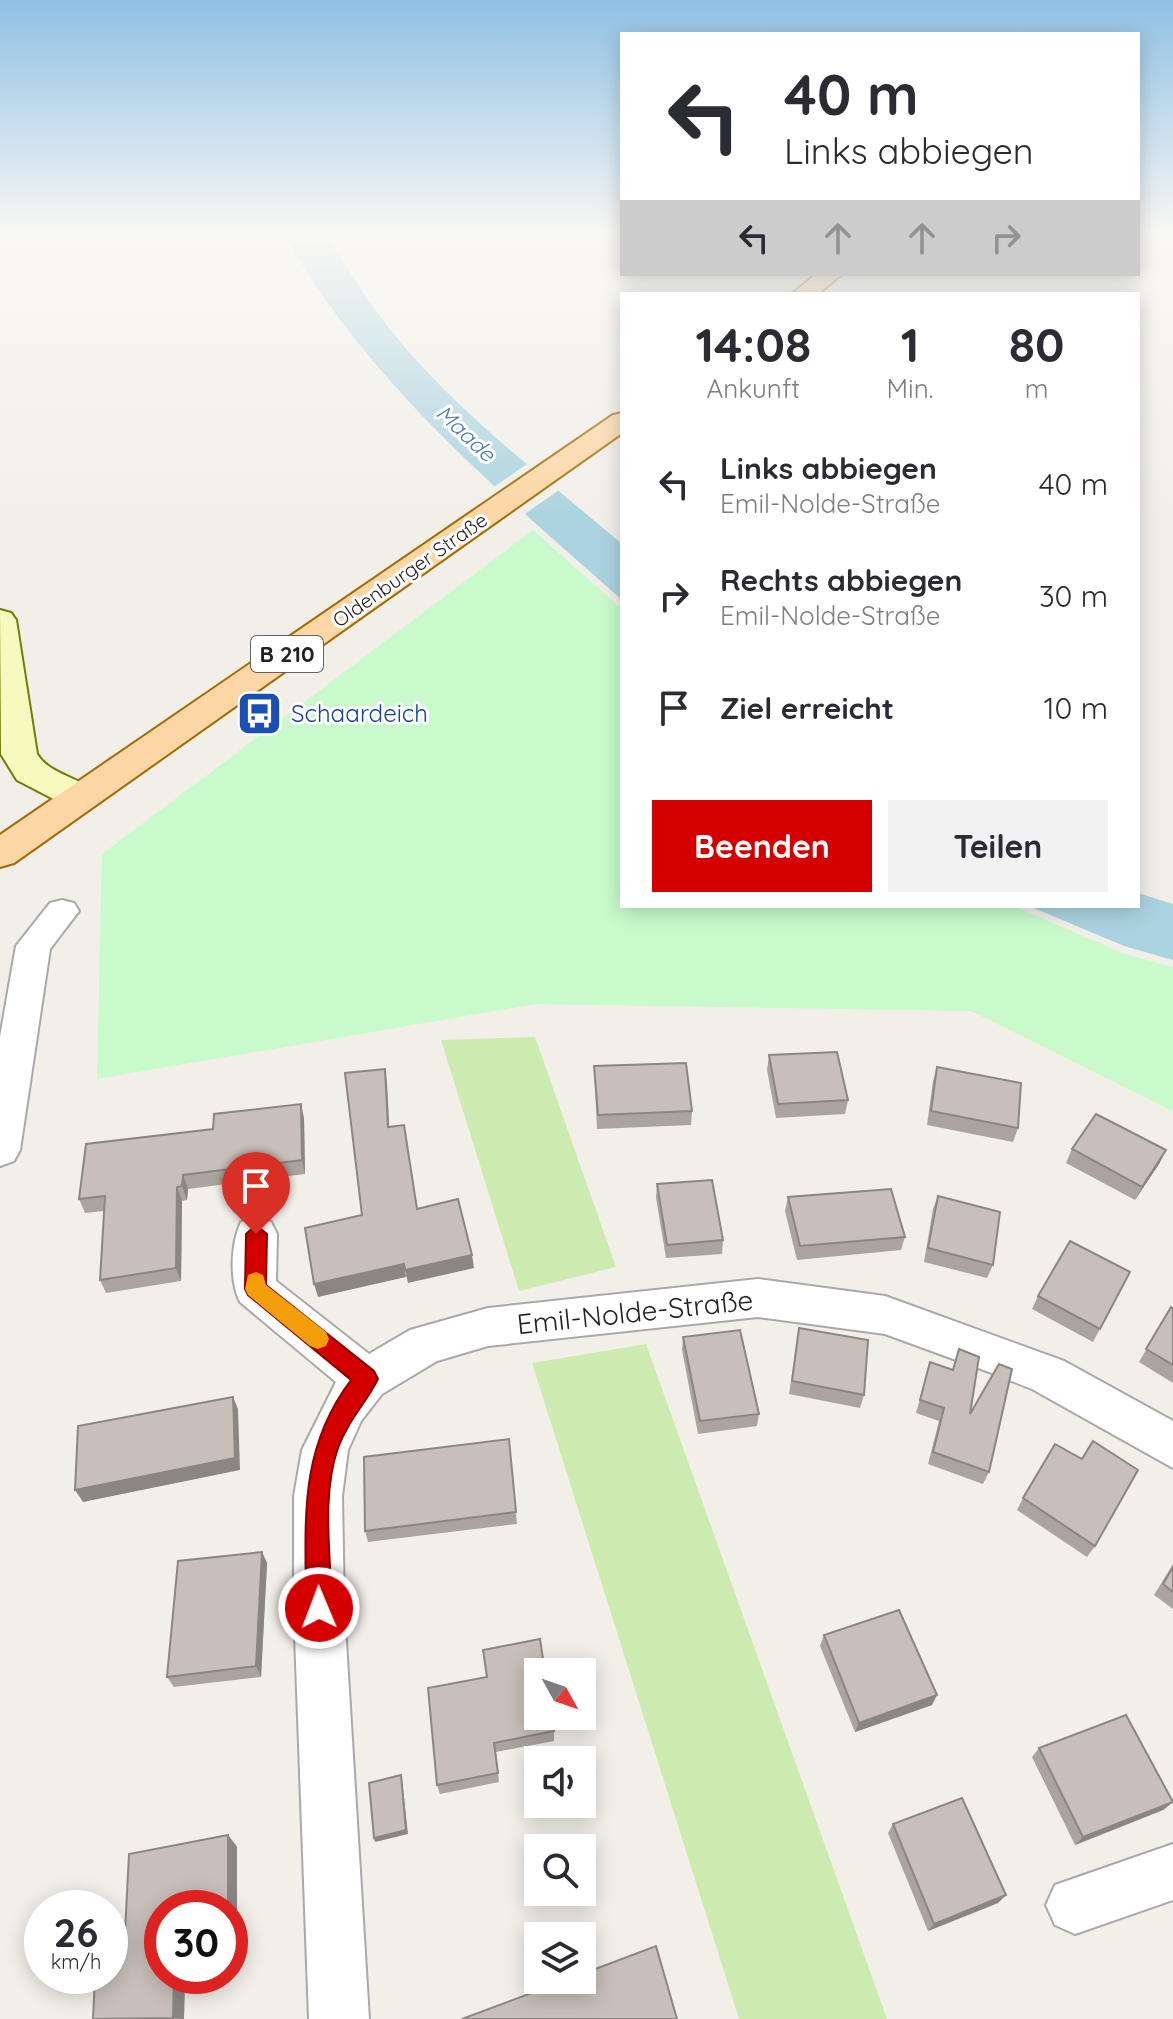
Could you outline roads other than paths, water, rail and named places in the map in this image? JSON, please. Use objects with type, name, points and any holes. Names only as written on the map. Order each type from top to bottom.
[{"type":"main road","name":"Oldenburger Straße","points":[[0,854],[620,422]]},
{"type":"street","points":[[0,620],[19,754],[30,772],[80,798]]},
{"type":"street","points":[[0,1150],[33,946],[62,911]]},
{"type":"street","points":[[256,1234],[255,1289],[366,1379]]},
{"type":"street","name":"Emil-Nolde-Straße","points":[[339,2019],[319,1608],[318,1496],[325,1450],[345,1406],[366,1379],[426,1344],[488,1327],[758,1298],[885,1315],[1001,1356],[1048,1375],[1173,1446]]},
{"type":"street","points":[[1075,1905],[1173,1872]]},
{"type":"water","name":"Maade","points":[[349,330],[391,330],[441,387],[470,414],[620,542],[620,598],[438,432]]},
{"type":"water","points":[[1140,894],[1173,904],[1173,960],[1124,946],[1034,908],[1140,908]]},
{"type":"place","name":"Schaardeich","points":[[260,714]]}]
